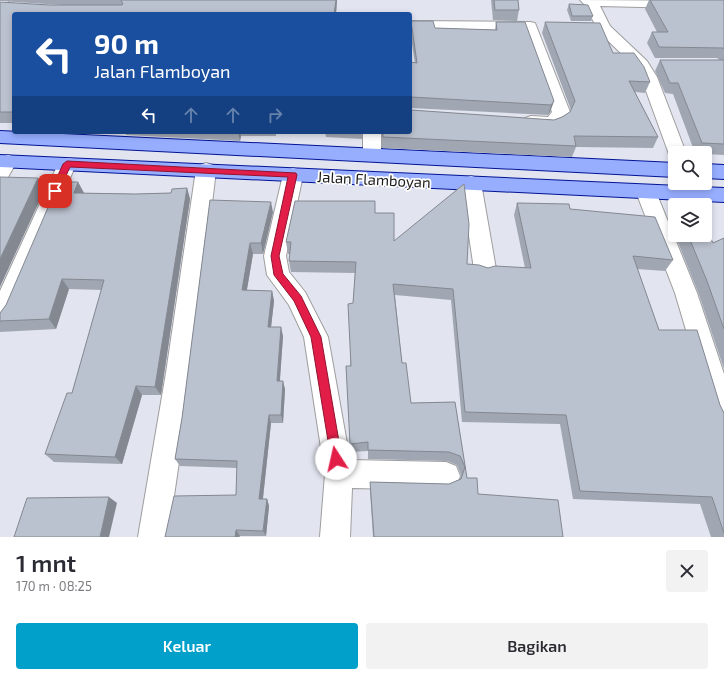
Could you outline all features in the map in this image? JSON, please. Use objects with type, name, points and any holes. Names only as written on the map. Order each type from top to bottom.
[{"type":"main road","name":"Jalan Flamboyan","points":[[0,137],[668,170]]},
{"type":"main road","name":"Jalan Flamboyan","points":[[3,165],[67,164],[724,195]]},
{"type":"main road","points":[[712,171],[724,172]]},
{"type":"street","points":[[2,0],[0,4],[15,7]]},
{"type":"street","points":[[587,0],[724,5]]},
{"type":"street","points":[[587,0],[592,4],[596,28],[649,64],[649,77],[674,146]]},
{"type":"street","points":[[412,25],[537,26],[561,112],[560,117],[551,123],[512,121]]},
{"type":"street","points":[[372,134],[372,155]]},
{"type":"street","points":[[1,314],[67,164]]},
{"type":"street","points":[[153,537],[179,373],[206,170]]},
{"type":"street","points":[[293,175],[275,256],[278,275],[297,299],[316,337],[339,474],[335,537]]},
{"type":"street","points":[[471,183],[485,270]]},
{"type":"street","points":[[646,192],[686,293],[724,414]]},
{"type":"street","points":[[339,474],[446,476]]},
{"type":"building","points":[[121,0],[336,0],[334,12],[12,12],[12,112],[0,112],[0,2],[49,5],[123,4]]},
{"type":"building","points":[[494,0],[518,0],[519,10],[495,10]]},
{"type":"building","points":[[650,0],[724,0],[724,49],[659,47],[652,32],[668,32]]},
{"type":"building","points":[[569,4],[588,5],[593,16],[572,16]]},
{"type":"building","points":[[412,21],[433,21],[435,28],[497,30],[496,22],[525,22],[554,101],[551,105],[412,97],[412,62],[417,63]]},
{"type":"building","points":[[545,22],[600,23],[613,53],[634,53],[644,67],[650,82],[629,81],[658,137],[574,136],[576,146],[383,137],[383,134],[412,134],[412,110],[554,120],[570,112],[575,101]]},
{"type":"building","points":[[660,60],[724,60],[724,144],[702,143],[678,83],[670,83]]},
{"type":"building","points":[[0,177],[38,178],[0,259]]},
{"type":"building","points":[[59,182],[78,182],[74,193],[171,193],[172,189],[187,188],[155,387],[136,386],[115,457],[45,454],[67,393],[72,393],[104,280],[62,279],[49,319],[0,321],[0,313],[6,305]]},
{"type":"building","points":[[464,184],[469,224],[467,264],[479,265],[488,268],[495,266],[531,268],[517,203],[569,204],[570,209],[655,217],[673,260],[633,256],[659,330],[697,330],[720,405],[724,413],[724,533],[712,497],[580,491],[566,415],[465,412],[453,289],[393,284],[402,363],[406,363],[411,403],[455,402],[467,478],[477,478],[478,494],[558,500],[563,537],[374,537],[370,482],[449,484],[461,479],[465,467],[460,456],[449,452],[368,450],[368,442],[350,444],[346,366],[351,366],[348,304],[353,303],[356,262],[289,261],[291,242],[286,242],[295,201],[375,201],[375,213],[394,213],[394,241]]},
{"type":"building","points":[[210,200],[271,202],[261,243],[250,243],[242,290],[272,291],[268,327],[281,327],[277,381],[283,381],[281,415],[269,415],[259,499],[267,499],[263,531],[236,530],[235,537],[165,537],[174,496],[236,495],[237,461],[175,459],[182,418]]},
{"type":"building","points":[[724,238],[724,329],[691,242],[712,241],[713,243]]},
{"type":"building","points":[[109,497],[100,537],[14,537],[27,498]]},
{"type":"route","points":[[55,191],[67,164],[293,175],[279,232],[275,256],[278,275],[297,299],[316,337],[336,459]]}]
